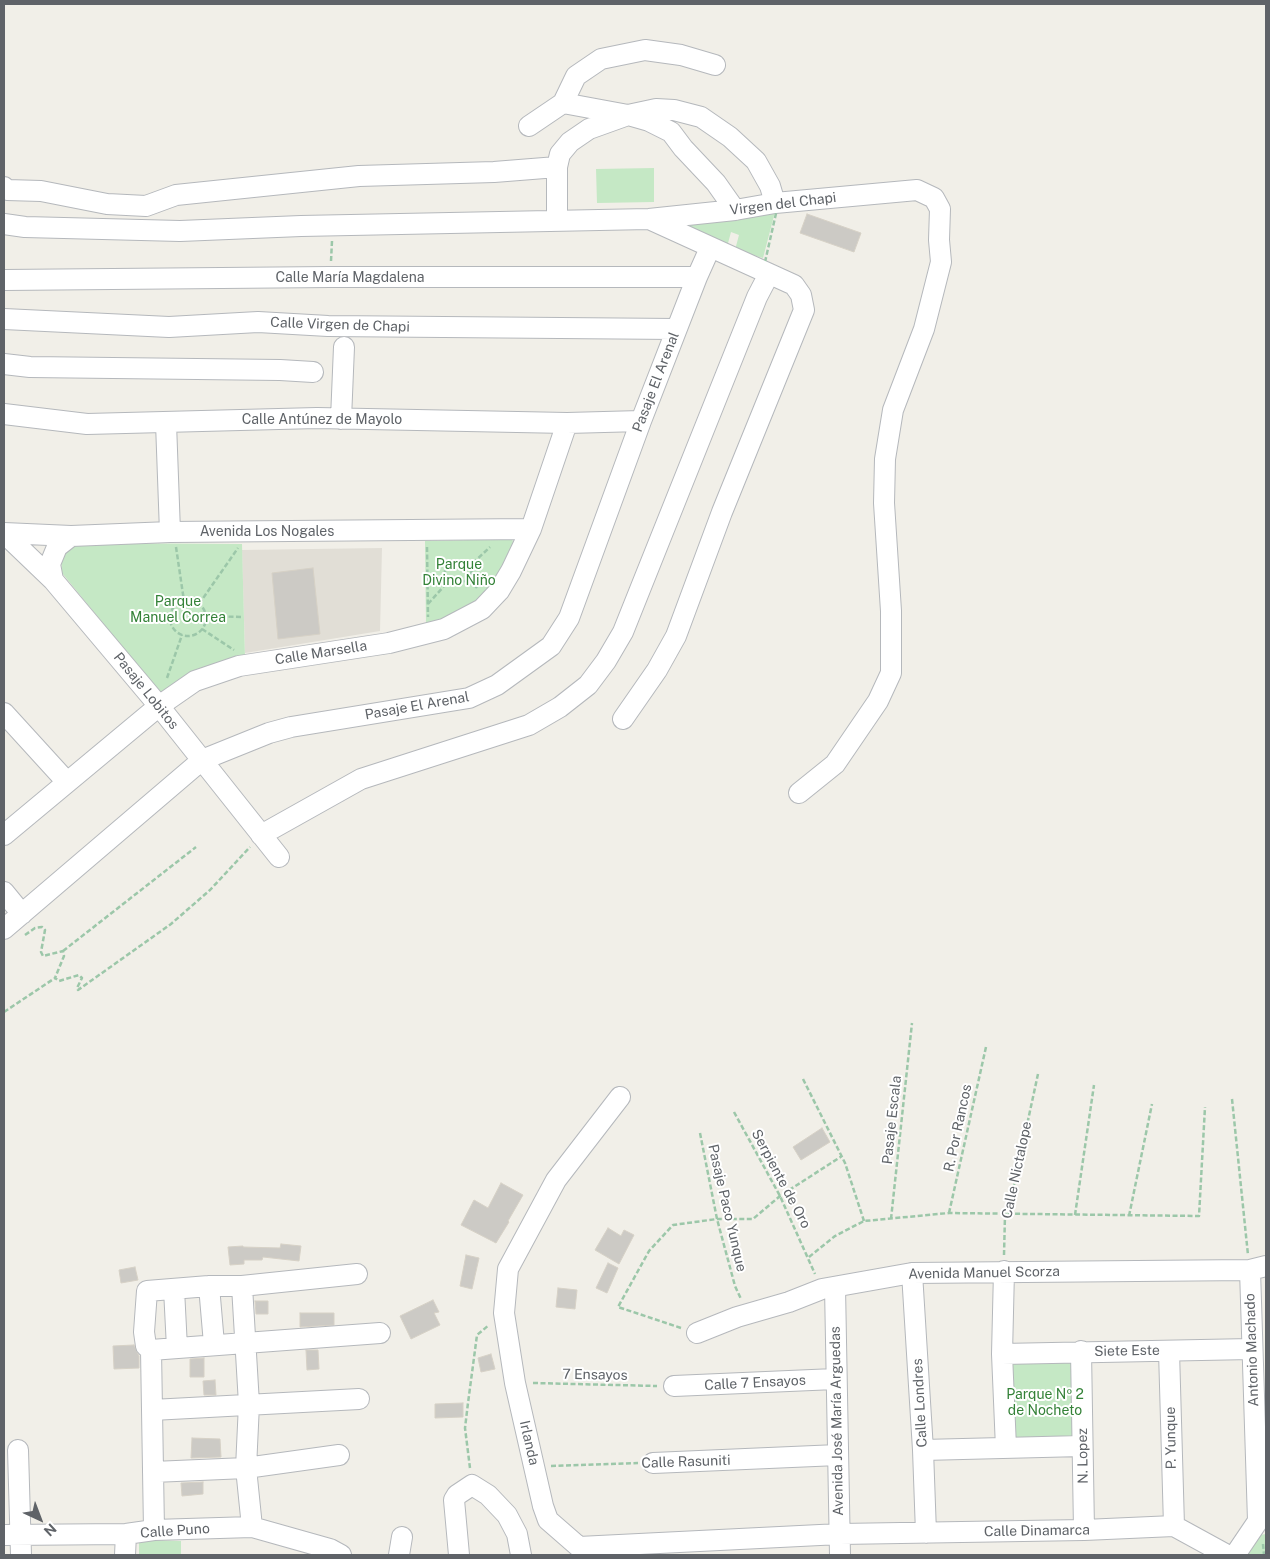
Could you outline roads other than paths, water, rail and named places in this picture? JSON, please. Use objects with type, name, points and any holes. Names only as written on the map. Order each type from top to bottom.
[{"type":"street","points":[[529,126],[563,103],[576,76],[601,59],[645,50],[682,54],[715,65]]},
{"type":"street","points":[[563,103],[628,115],[649,121],[671,132],[682,148],[716,183],[735,210]]},
{"type":"street","points":[[557,221],[557,167],[560,154],[570,142],[589,129],[628,115],[656,109],[674,110],[701,117],[730,136],[756,162],[770,186],[776,206]]},
{"type":"street","points":[[4,187],[7,190],[41,191],[107,204],[146,206],[176,195],[359,176],[494,172],[557,167]]},
{"type":"street","name":"Virgen del Chapi","points":[[4,224],[25,227],[180,231],[649,219],[918,190],[934,198],[940,209],[939,240],[941,262],[924,329],[893,410],[885,459],[884,503],[891,612],[891,673],[878,702],[835,764],[799,793]]},
{"type":"street","points":[[623,719],[657,670],[676,636],[722,512],[804,310],[801,295],[794,285],[649,219]]},
{"type":"street","name":"Pasaje El Arenal","points":[[4,929],[202,760],[269,733],[291,727],[470,698],[497,686],[551,646],[569,618],[676,329],[710,248]]},
{"type":"street","points":[[261,835],[361,779],[529,726],[560,707],[588,685],[606,661],[623,632],[757,297],[769,274]]},
{"type":"street","name":"Calle María Magdalena","points":[[4,280],[330,277],[697,277]]},
{"type":"street","name":"Calle Virgen de Chapi","points":[[4,320],[169,327],[258,322],[328,326],[676,329]]},
{"type":"street","points":[[341,419],[344,347]]},
{"type":"street","points":[[4,364],[30,367],[314,372]]},
{"type":"street","name":"Calle Antúnez de Mayolo","points":[[4,414],[87,424],[341,419],[567,423],[641,421]]},
{"type":"street","points":[[166,423],[172,539]]},
{"type":"street","name":"Calle Marsella","points":[[4,835],[66,781],[159,706],[195,681],[240,666],[389,643],[444,629],[482,609],[499,592],[531,529],[567,423]]},
{"type":"street","name":"Avenida Los Nogales","points":[[4,534],[172,539],[250,532],[531,529]]},
{"type":"street","name":"Pasaje Lobitos","points":[[4,534],[53,580],[159,706],[279,857]]},
{"type":"street","points":[[53,580],[50,564],[56,547],[71,536]]},
{"type":"street","points":[[4,713],[66,781]]},
{"type":"street","points":[[4,892],[22,914]]},
{"type":"street","name":"Irlanda","points":[[620,1097],[556,1180],[508,1269],[504,1313],[515,1383],[543,1506],[548,1520],[579,1547],[751,1547],[840,1534]]},
{"type":"street","name":"Avenida Manuel Scorza","points":[[697,1333],[822,1290],[912,1273],[1258,1268]]},
{"type":"street","name":"Antonio Machado","points":[[1258,1268],[1258,1301],[1251,1349],[1262,1524]]},
{"type":"street","points":[[1004,1272],[1002,1354],[1006,1448]]},
{"type":"street","name":"Calle Londres","points":[[912,1273],[926,1533]]},
{"type":"street","points":[[357,1274],[242,1286],[209,1286],[147,1291],[144,1332],[146,1346],[151,1350],[380,1333]]},
{"type":"street","points":[[209,1286],[214,1344]]},
{"type":"street","points":[[242,1286],[249,1404],[246,1468],[252,1527]]},
{"type":"street","name":"Avenida José María Arguedas","points":[[835,1287],[840,1555]]},
{"type":"street","points":[[174,1289],[177,1348]]},
{"type":"street","name":"Siete Este","points":[[1002,1354],[1251,1349]]},
{"type":"street","points":[[151,1350],[154,1530]]},
{"type":"street","name":"N. Lopez","points":[[1081,1351],[1084,1530]]},
{"type":"street","name":"P. Yunque","points":[[1169,1351],[1174,1526]]},
{"type":"street","name":"Calle 7 Ensayos","points":[[674,1386],[836,1379]]},
{"type":"street","points":[[152,1410],[359,1398]]},
{"type":"street","points":[[923,1450],[1082,1446]]},
{"type":"street","points":[[18,1450],[12,1535],[21,1555]]},
{"type":"street","points":[[153,1472],[246,1468],[339,1455]]},
{"type":"street","name":"Calle Rasuniti","points":[[653,1463],[838,1455]]},
{"type":"street","points":[[458,1555],[454,1500],[457,1495],[472,1485],[488,1495],[507,1515],[516,1534],[521,1555]]},
{"type":"street","points":[[1235,1555],[1262,1524]]},
{"type":"street","points":[[1174,1526],[1227,1555]]},
{"type":"street","name":"Calle Dinamarca","points":[[840,1534],[1084,1530],[1174,1526]]},
{"type":"street","name":"Calle Puno","points":[[12,1535],[126,1534],[154,1530],[252,1527],[330,1549],[341,1555]]},
{"type":"street","points":[[125,1555],[126,1534]]},
{"type":"park label","name":"Parque Divino Niño","points":[[459,574]]},
{"type":"park label","name":"Parque Manuel Correa","points":[[178,610]]},
{"type":"park label","name":"Parque Nº 2 de Nocheto","points":[[1045,1404]]}]
